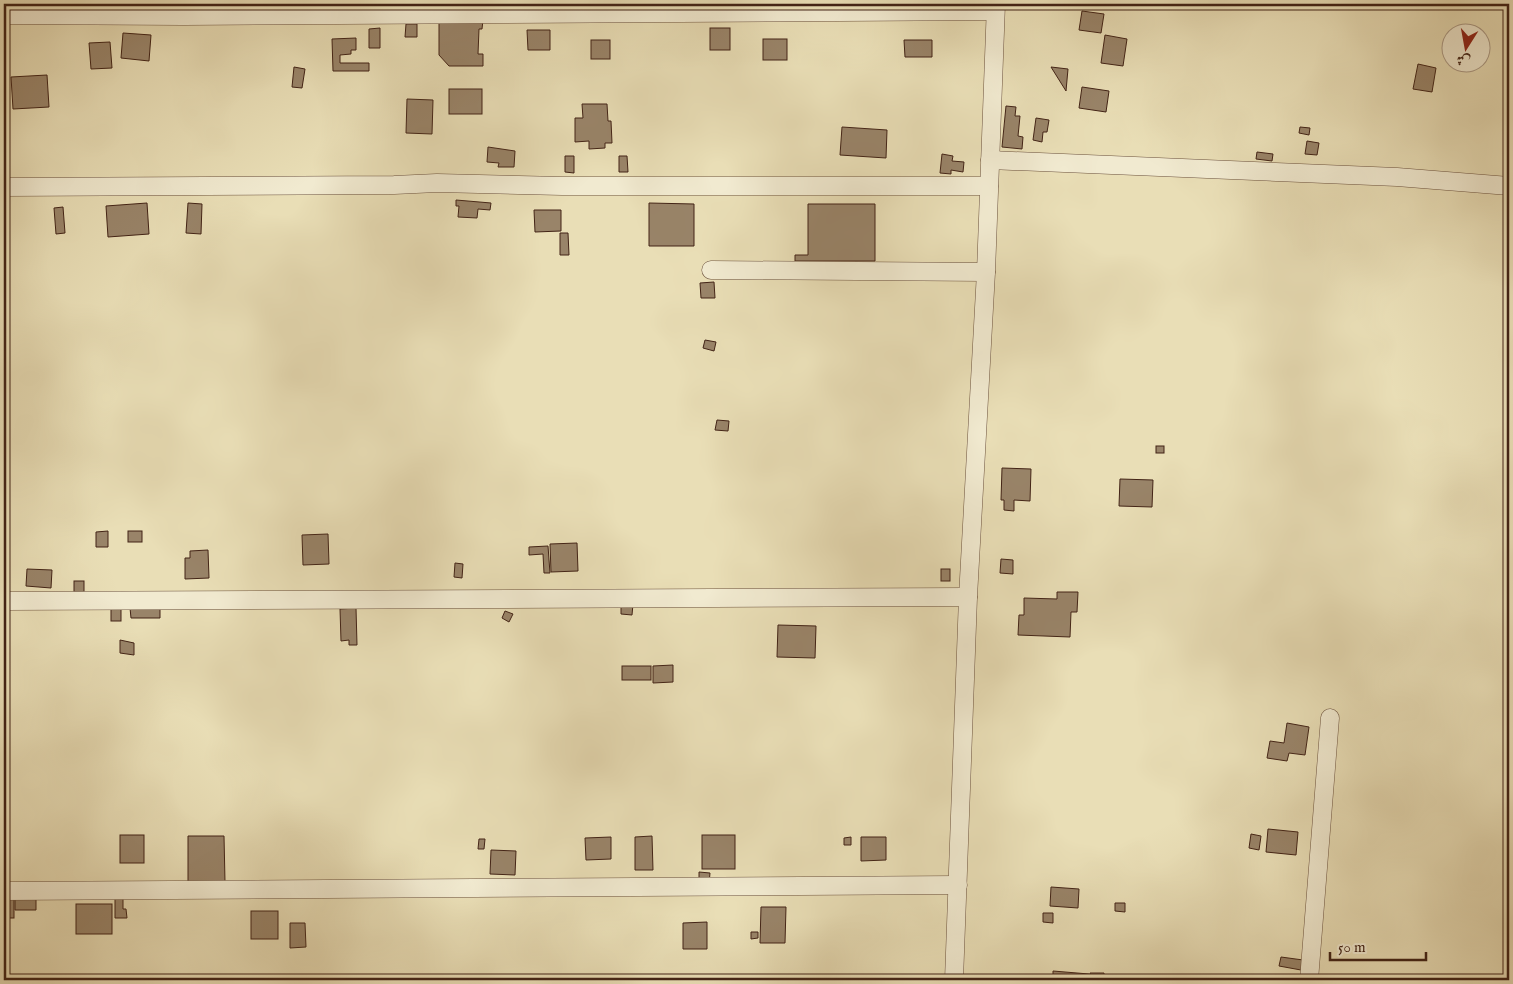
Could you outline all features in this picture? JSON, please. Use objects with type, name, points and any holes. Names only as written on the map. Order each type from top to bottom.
[{"type":"street","points":[[4,15],[330,10],[996,8],[986,272],[968,597],[954,980]]},
{"type":"street","points":[[990,160],[1397,177],[1509,186]]},
{"type":"street","points":[[4,187],[394,185],[437,183],[562,186],[989,186]]},
{"type":"street","points":[[711,270],[986,272]]},
{"type":"street","points":[[4,601],[968,597]]},
{"type":"street","points":[[1309,980],[1330,718]]},
{"type":"street","points":[[4,891],[958,885]]},
{"type":"building","points":[[208,4],[231,4],[230,8],[208,8]]},
{"type":"building","points":[[455,4],[470,4],[470,10],[454,10]]},
{"type":"building","points":[[1082,11],[1104,14],[1101,33],[1079,30]]},
{"type":"building","points":[[483,20],[482,29],[479,29],[478,54],[483,54],[483,66],[449,66],[439,55],[439,21]]},
{"type":"building","points":[[406,24],[417,24],[417,37],[405,37]]},
{"type":"building","points":[[380,28],[380,48],[369,48],[369,29]]},
{"type":"building","points":[[710,28],[730,28],[730,50],[710,50]]},
{"type":"building","points":[[527,30],[550,30],[550,50],[528,50]]},
{"type":"building","points":[[123,33],[151,35],[149,61],[121,58]]},
{"type":"building","points":[[1105,35],[1127,39],[1123,66],[1101,63]]},
{"type":"building","points":[[356,38],[356,50],[351,50],[351,54],[340,55],[340,63],[369,63],[369,71],[333,71],[332,39]]},
{"type":"building","points":[[763,39],[787,39],[787,60],[763,60]]},
{"type":"building","points":[[591,40],[610,40],[610,59],[591,59]]},
{"type":"building","points":[[904,40],[932,40],[932,57],[905,57]]},
{"type":"building","points":[[110,42],[112,68],[91,69],[89,43]]},
{"type":"building","points":[[1418,64],[1436,68],[1432,92],[1413,89]]},
{"type":"building","points":[[294,67],[305,69],[302,88],[292,87]]},
{"type":"building","points":[[1051,67],[1068,69],[1066,91]]},
{"type":"building","points":[[47,75],[49,107],[13,109],[11,77]]},
{"type":"building","points":[[1082,87],[1109,91],[1106,112],[1079,108]]},
{"type":"building","points":[[449,89],[482,89],[482,114],[449,114]]},
{"type":"building","points":[[407,99],[433,100],[432,134],[406,133]]},
{"type":"building","points":[[582,104],[607,104],[608,121],[611,121],[612,143],[605,143],[605,148],[589,149],[589,141],[575,142],[575,118],[583,118]]},
{"type":"building","points":[[1006,106],[1016,107],[1015,116],[1020,116],[1018,136],[1023,137],[1022,149],[1002,147]]},
{"type":"building","points":[[1036,118],[1049,120],[1047,132],[1043,132],[1042,142],[1033,140]]},
{"type":"building","points":[[842,127],[887,130],[886,158],[840,155]]},
{"type":"building","points":[[1300,127],[1310,128],[1309,135],[1299,133]]},
{"type":"building","points":[[1307,141],[1319,143],[1317,155],[1305,154]]},
{"type":"building","points":[[488,147],[515,151],[514,167],[498,167],[499,163],[487,162]]},
{"type":"building","points":[[1257,152],[1273,154],[1272,161],[1256,159]]},
{"type":"building","points":[[942,154],[953,156],[952,161],[964,162],[963,172],[951,170],[951,174],[940,173]]},
{"type":"building","points":[[565,156],[574,156],[574,173],[565,172]]},
{"type":"building","points":[[619,156],[627,156],[628,172],[619,172]]},
{"type":"building","points":[[456,200],[491,203],[490,210],[478,209],[477,218],[458,217],[459,206],[456,206]]},
{"type":"building","points":[[147,203],[149,234],[108,237],[106,206]]},
{"type":"building","points":[[188,203],[202,204],[201,234],[186,233]]},
{"type":"building","points":[[649,203],[694,204],[694,246],[649,246]]},
{"type":"building","points":[[808,204],[875,204],[875,261],[795,261],[795,255],[808,255]]},
{"type":"building","points":[[63,207],[65,233],[56,234],[54,208]]},
{"type":"building","points":[[534,210],[561,210],[561,231],[535,232]]},
{"type":"building","points":[[560,233],[568,233],[569,255],[560,255]]},
{"type":"building","points":[[714,282],[715,298],[701,298],[700,283]]},
{"type":"building","points":[[705,340],[716,342],[714,351],[703,348]]},
{"type":"building","points":[[717,420],[729,421],[728,431],[715,430]]},
{"type":"building","points":[[1156,446],[1164,446],[1164,453],[1156,453]]},
{"type":"building","points":[[1002,468],[1031,469],[1030,501],[1014,500],[1014,511],[1004,510],[1004,500],[1001,500]]},
{"type":"building","points":[[1120,479],[1153,480],[1152,507],[1119,506]]},
{"type":"building","points":[[108,531],[108,547],[96,547],[96,532]]},
{"type":"building","points":[[128,531],[142,531],[142,542],[128,542]]},
{"type":"building","points":[[328,534],[329,564],[303,565],[302,535]]},
{"type":"building","points":[[577,543],[578,571],[551,572],[550,544]]},
{"type":"building","points":[[548,546],[550,573],[544,573],[543,554],[529,555],[529,547]]},
{"type":"building","points":[[208,550],[209,578],[185,579],[185,558],[190,558],[190,551]]},
{"type":"building","points":[[1001,559],[1013,560],[1013,574],[1000,573]]},
{"type":"building","points":[[455,563],[463,564],[462,578],[454,577]]},
{"type":"building","points":[[27,569],[52,570],[51,588],[26,586]]},
{"type":"building","points":[[941,569],[950,569],[950,581],[941,581]]},
{"type":"building","points":[[74,581],[84,581],[84,592],[74,592]]},
{"type":"building","points":[[1057,592],[1078,592],[1077,612],[1071,612],[1070,637],[1018,635],[1019,615],[1024,615],[1024,598],[1057,599]]},
{"type":"building","points":[[621,604],[633,604],[632,615],[621,614]]},
{"type":"building","points":[[130,608],[160,608],[160,618],[131,618]]},
{"type":"building","points":[[356,608],[357,645],[349,645],[349,640],[341,641],[340,609]]},
{"type":"building","points":[[111,609],[121,609],[121,621],[111,621]]},
{"type":"building","points":[[505,611],[513,614],[509,622],[502,618]]},
{"type":"building","points":[[778,625],[816,626],[815,658],[777,657]]},
{"type":"building","points":[[120,640],[134,643],[134,655],[120,653]]},
{"type":"building","points":[[673,665],[673,682],[653,683],[653,666]]},
{"type":"building","points":[[622,666],[651,666],[651,680],[622,680]]},
{"type":"building","points":[[1287,723],[1309,727],[1305,755],[1289,753],[1287,761],[1267,758],[1270,741],[1284,743]]},
{"type":"building","points":[[1268,829],[1298,832],[1296,855],[1266,852]]},
{"type":"building","points":[[1251,834],[1261,836],[1259,850],[1249,848]]},
{"type":"building","points":[[120,835],[144,835],[144,863],[120,863]]},
{"type":"building","points":[[702,835],[735,835],[735,869],[702,869]]},
{"type":"building","points":[[188,836],[224,836],[225,882],[188,883]]},
{"type":"building","points":[[652,836],[653,870],[635,870],[635,837]]},
{"type":"building","points":[[611,837],[611,859],[586,860],[585,838]]},
{"type":"building","points":[[851,837],[851,845],[844,845],[844,838]]},
{"type":"building","points":[[861,837],[886,837],[886,860],[861,861]]},
{"type":"building","points":[[479,839],[485,839],[484,849],[478,849]]},
{"type":"building","points":[[491,850],[516,851],[515,875],[490,874]]},
{"type":"building","points":[[699,872],[710,873],[709,884],[699,884]]},
{"type":"building","points":[[1051,887],[1079,889],[1078,908],[1050,906]]},
{"type":"building","points":[[115,897],[123,897],[123,909],[126,909],[127,918],[115,918]]},
{"type":"building","points":[[4,898],[14,898],[14,918],[4,918]]},
{"type":"building","points":[[15,898],[36,899],[36,910],[15,910]]},
{"type":"building","points":[[1115,903],[1125,903],[1125,912],[1115,911]]},
{"type":"building","points":[[76,904],[112,904],[112,934],[76,934]]},
{"type":"building","points":[[761,907],[786,907],[785,943],[760,943]]},
{"type":"building","points":[[251,911],[278,911],[278,939],[251,939]]},
{"type":"building","points":[[1043,913],[1053,913],[1053,923],[1043,922]]},
{"type":"building","points":[[707,922],[707,949],[683,949],[683,923]]},
{"type":"building","points":[[290,923],[305,923],[306,947],[290,948]]},
{"type":"building","points":[[751,932],[758,932],[758,938],[751,939]]},
{"type":"building","points":[[1281,957],[1303,960],[1301,970],[1279,966]]},
{"type":"building","points":[[1053,971],[1089,974],[1088,980],[1053,980]]},
{"type":"building","points":[[1090,973],[1104,973],[1104,980],[1090,978]]},
{"type":"building","points":[[857,978],[884,979],[884,980],[857,980]]}]
